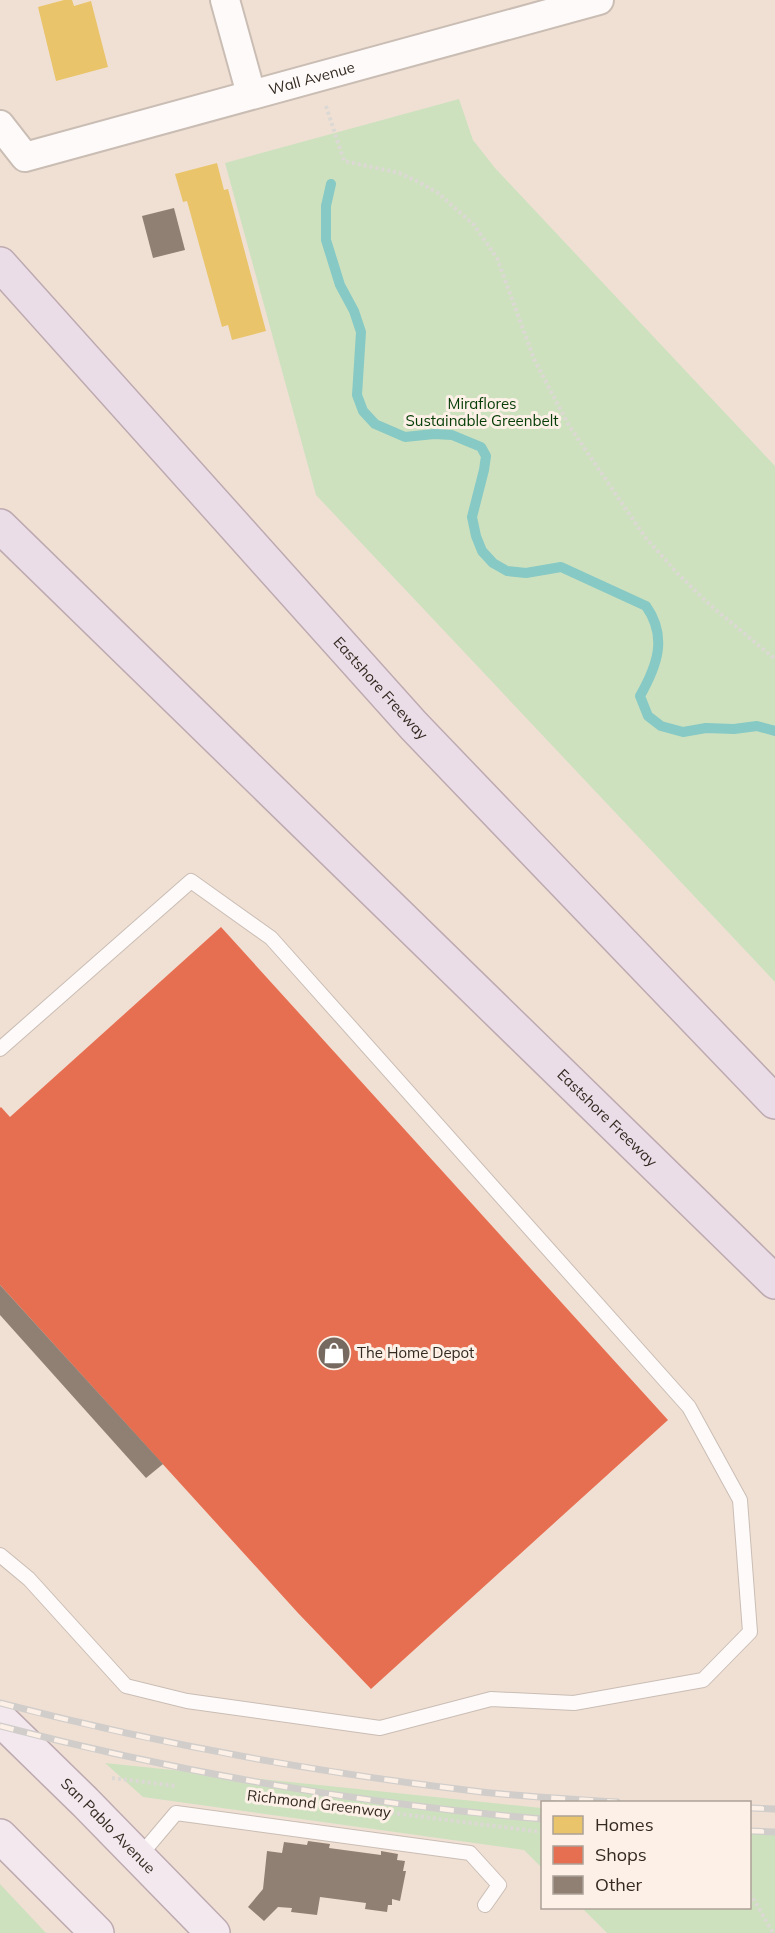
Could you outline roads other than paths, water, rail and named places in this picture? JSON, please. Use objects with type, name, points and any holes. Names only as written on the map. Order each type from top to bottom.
[{"type":"highway","name":"Eastshore Freeway","points":[[0,264],[414,726],[775,1102]]},
{"type":"highway","name":"Eastshore Freeway","points":[[0,526],[775,1282]]},
{"type":"main road","name":"San Pablo Avenue","points":[[0,1719],[213,1933]]},
{"type":"main road","points":[[0,1836],[97,1933]]},
{"type":"street","points":[[225,0],[251,94]]},
{"type":"street","name":"Wall Avenue","points":[[0,125],[25,157],[599,0]]},
{"type":"lane","points":[[0,1049],[191,881],[271,938],[689,1407],[740,1500],[750,1632],[703,1680],[574,1702],[491,1699],[380,1728],[187,1701],[126,1686],[29,1579],[0,1555]]},
{"type":"lane","points":[[138,1858],[176,1813],[459,1851],[470,1853],[499,1885],[485,1905]]},
{"type":"waterway","points":[[331,184],[326,206],[326,240],[340,285],[354,311],[361,332],[357,395],[363,411],[375,424],[405,437],[452,435],[481,447],[486,456],[472,517],[482,551],[493,563],[507,571],[526,573],[561,567],[646,606],[657,629],[658,640],[655,663],[640,696],[648,716],[661,726],[683,732],[706,728],[734,729],[757,726],[775,731]]},
{"type":"railway","points":[[0,1703],[119,1732],[239,1756],[360,1776],[482,1792],[600,1801]]},
{"type":"railway","points":[[0,1726],[134,1758],[269,1784],[405,1805],[541,1819]]},
{"type":"railway","points":[[751,1808],[775,1809]]},
{"type":"railway","points":[[751,1831],[775,1832]]},
{"type":"place","name":"The Home Depot","points":[[334,1353]]},
{"type":"park label","name":"Miraflores Sustainable Greenbelt","points":[[482,412]]}]
